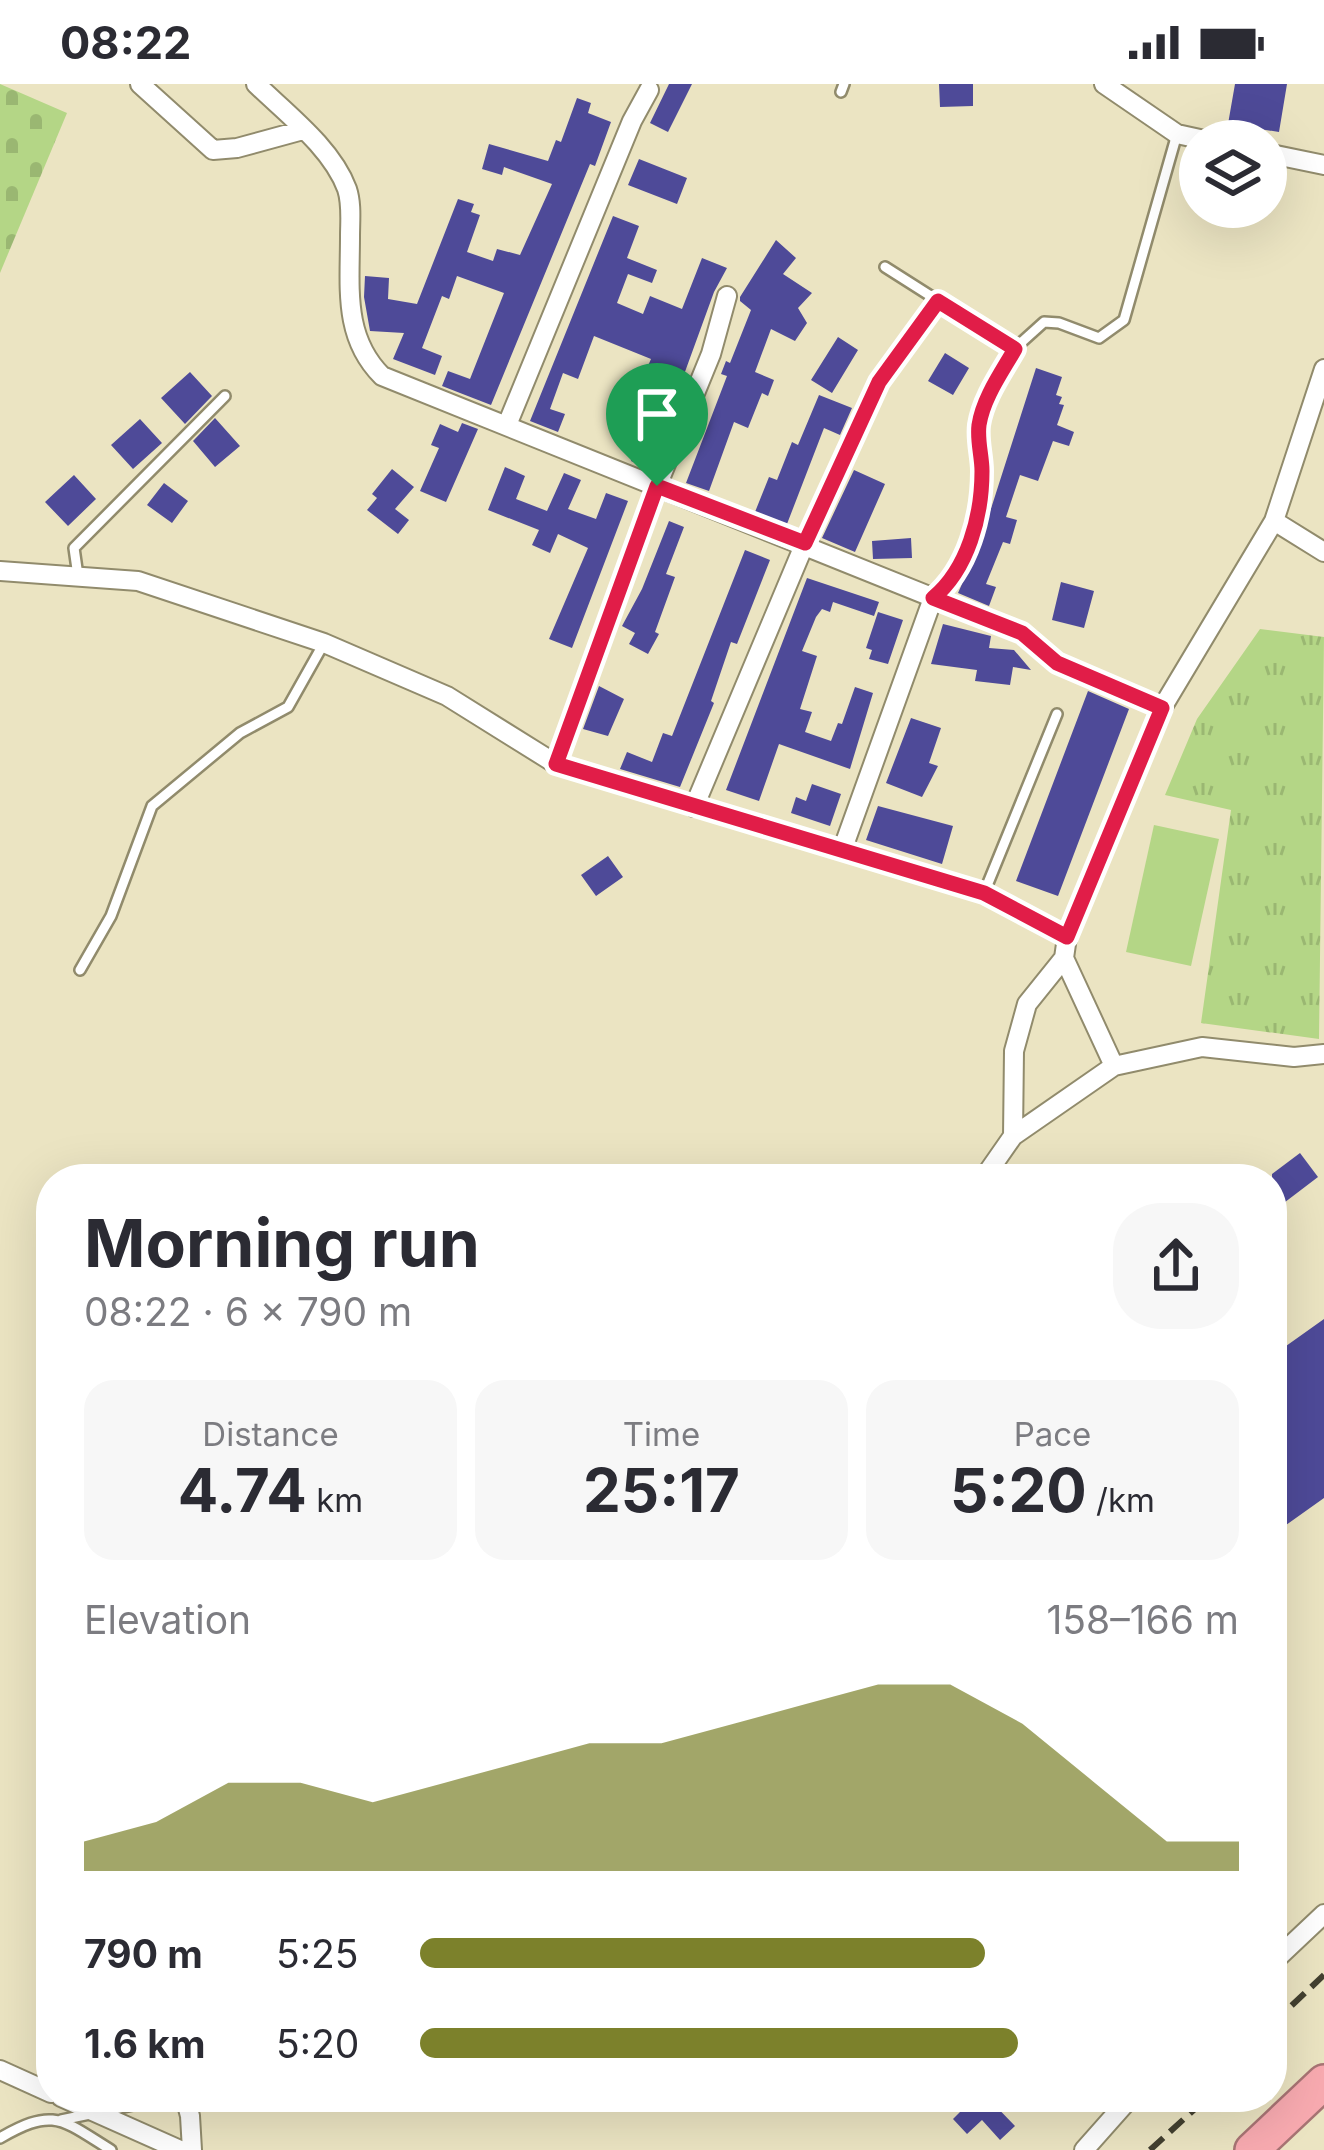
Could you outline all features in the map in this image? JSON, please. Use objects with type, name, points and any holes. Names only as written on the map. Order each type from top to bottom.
[{"type":"highway","points":[[1252,2150],[1324,2082]]},
{"type":"street","points":[[140,84],[213,150],[303,130]]},
{"type":"street","points":[[256,84],[337,169],[350,197],[350,282],[356,338],[364,357],[382,376],[1022,633],[1057,663],[1162,708]]},
{"type":"street","points":[[1104,84],[1177,134]]},
{"type":"street","points":[[507,425],[650,86]]},
{"type":"street","points":[[1287,157],[1324,165]]},
{"type":"street","points":[[556,764],[657,486],[711,354],[727,296]]},
{"type":"street","points":[[694,806],[879,382],[938,301]]},
{"type":"street","points":[[1013,1136],[1014,1051],[1027,1004],[1064,958],[1067,937],[1162,708],[1274,520],[1324,369]]},
{"type":"street","points":[[1274,520],[1324,552]]},
{"type":"street","points":[[0,571],[138,581],[324,643],[447,696],[556,764],[984,893],[1067,937]]},
{"type":"street","points":[[843,848],[933,598]]},
{"type":"street","points":[[1064,958],[1120,1070]]},
{"type":"street","points":[[993,1164],[1013,1136],[1120,1070],[1202,1047],[1294,1057],[1324,1054]]},
{"type":"street","points":[[1287,1949],[1324,1914]]},
{"type":"street","points":[[0,2070],[36,2086]]},
{"type":"street","points":[[93,2112],[180,2150]]},
{"type":"street","points":[[189,2112],[192,2150]]},
{"type":"street","points":[[1084,2150],[1118,2112]]},
{"type":"lane","points":[[933,598],[950,585],[976,527],[982,410],[1015,349],[1044,322],[1099,338],[1124,320],[1177,134]]},
{"type":"lane","points":[[886,267],[1015,349]]},
{"type":"lane","points":[[78,576],[74,548],[225,395]]},
{"type":"lane","points":[[80,970],[111,916],[152,806],[240,733],[288,707],[324,643]]},
{"type":"lane","points":[[984,893],[1058,714]]},
{"type":"lane","points":[[0,2138],[33,2119],[61,2120],[106,2112]]},
{"type":"lane","points":[[61,2120],[111,2150]]},
{"type":"green space","points":[[0,84],[67,113],[0,273]]},
{"type":"green space","points":[[1260,629],[1324,637],[1319,1039],[1201,1023],[1231,810],[1165,795],[1197,719]]},
{"type":"green space","points":[[1154,825],[1219,839],[1191,966],[1126,952]]},
{"type":"building","points":[[669,84],[692,84],[668,132],[650,123]]},
{"type":"building","points":[[939,84],[973,84],[973,106],[940,107]]},
{"type":"building","points":[[1235,84],[1287,84],[1281,120],[1229,120]]},
{"type":"building","points":[[577,98],[591,103],[588,113],[611,122],[491,405],[442,386],[448,371],[470,379],[504,293],[457,276],[449,299],[442,296],[422,348],[442,356],[435,375],[393,359],[404,333],[370,331],[365,276],[389,278],[388,299],[417,304],[458,199],[474,204],[471,212],[480,215],[467,252],[493,261],[497,249],[520,255],[552,184],[504,167],[502,175],[482,169],[489,144],[548,161],[556,140],[561,142]]},
{"type":"building","points":[[639,159],[687,178],[677,204],[628,185]]},
{"type":"building","points":[[613,216],[639,226],[627,258],[657,270],[652,283],[628,274],[617,303],[643,314],[650,296],[682,309],[702,258],[727,268],[648,468],[631,461],[642,435],[628,429],[651,359],[594,336],[578,379],[563,373],[550,409],[565,414],[558,432],[530,421]]},
{"type":"building","points":[[776,240],[796,258],[783,274],[812,293],[798,308],[807,323],[795,341],[771,329],[755,372],[774,380],[768,396],[762,393],[748,428],[734,422],[709,491],[686,483],[727,376],[721,374],[751,310],[740,297]]},
{"type":"building","points":[[838,337],[858,350],[832,393],[811,380]]},
{"type":"building","points":[[945,353],[969,368],[953,395],[928,381]]},
{"type":"building","points":[[1036,368],[1062,377],[1056,395],[1064,405],[1057,425],[1074,432],[1069,446],[1053,441],[1038,481],[1020,475],[1006,517],[1017,520],[1010,544],[1003,542],[986,584],[996,587],[989,606],[958,593],[980,543]]},
{"type":"building","points":[[190,372],[212,396],[185,424],[161,398]]},
{"type":"building","points":[[819,395],[852,408],[840,435],[824,428],[787,524],[755,512],[769,477],[777,480],[792,442],[798,445]]},
{"type":"building","points":[[215,418],[240,446],[215,467],[193,441]]},
{"type":"building","points":[[140,419],[162,443],[133,469],[111,445]]},
{"type":"building","points":[[462,423],[478,429],[446,502],[420,491],[439,448],[431,445],[440,424],[458,432]]},
{"type":"building","points":[[505,467],[525,476],[516,499],[547,511],[564,473],[581,480],[568,509],[596,519],[606,493],[628,501],[572,648],[549,639],[588,548],[558,534],[550,553],[532,545],[539,530],[488,510]]},
{"type":"building","points":[[392,469],[414,487],[395,509],[409,520],[398,534],[367,510],[377,498],[372,494]]},
{"type":"building","points":[[854,470],[885,484],[855,552],[822,538]]},
{"type":"building","points":[[74,475],[96,499],[68,526],[45,502]]},
{"type":"building","points":[[164,483],[188,501],[172,523],[147,505]]},
{"type":"building","points":[[669,521],[684,527],[666,574],[675,577],[655,632],[659,634],[648,654],[629,644],[635,633],[622,626]]},
{"type":"building","points":[[911,538],[912,558],[873,559],[872,541]]},
{"type":"building","points":[[745,550],[770,560],[737,644],[731,642],[714,703],[680,787],[620,769],[627,752],[652,762],[663,733],[672,736]]},
{"type":"building","points":[[807,578],[879,602],[874,616],[833,602],[830,612],[822,609],[816,617],[802,651],[817,656],[800,709],[812,712],[805,732],[831,741],[855,687],[873,693],[850,769],[779,744],[759,801],[726,790]]},
{"type":"building","points":[[1061,582],[1094,591],[1084,628],[1052,620]]},
{"type":"building","points":[[878,612],[903,620],[888,664],[869,659],[872,650],[866,648]]},
{"type":"building","points":[[943,624],[991,636],[989,648],[1014,650],[1031,670],[1013,667],[1010,685],[975,681],[977,670],[931,664]]},
{"type":"building","points":[[599,686],[624,699],[608,736],[583,729]]},
{"type":"building","points":[[1088,691],[1129,709],[1058,896],[1016,881]]},
{"type":"building","points":[[911,718],[941,728],[929,763],[938,766],[922,797],[886,783]]},
{"type":"building","points":[[812,784],[841,794],[830,826],[791,813],[796,797],[806,801]]},
{"type":"building","points":[[878,806],[953,826],[942,864],[866,840]]},
{"type":"building","points":[[608,856],[623,877],[596,896],[581,875]]},
{"type":"building","points":[[1300,1153],[1318,1177],[1287,1201],[1287,1164]]},
{"type":"building","points":[[1324,1319],[1324,1498],[1287,1524],[1287,1345]]},
{"type":"building","points":[[960,2112],[1001,2112],[1015,2126],[1000,2140],[982,2120],[967,2134],[953,2119]]},
{"type":"railway","points":[[1287,2010],[1324,1975]]},
{"type":"railway","points":[[1150,2150],[1192,2112]]},
{"type":"route","points":[[938,301],[1015,349],[982,410],[976,527],[950,585],[933,598],[1022,633],[1057,663],[1162,708],[1067,937],[984,893],[556,764],[657,486],[805,543],[879,382],[938,301]]}]
